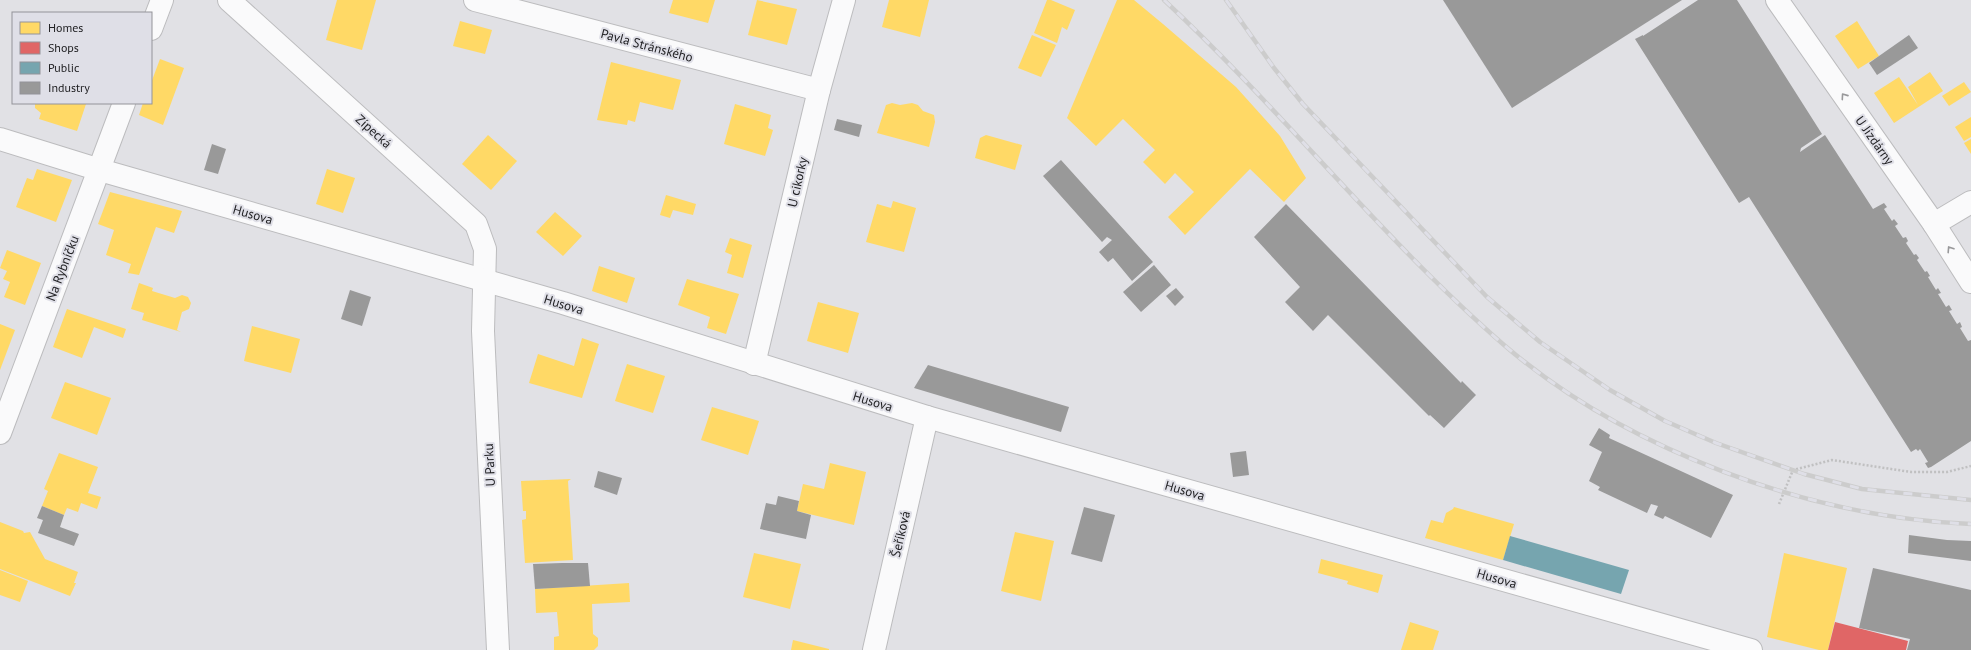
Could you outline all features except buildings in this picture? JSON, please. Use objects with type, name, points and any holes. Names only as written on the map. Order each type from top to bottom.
[{"type":"street","points":[[152,26],[162,0]]},
{"type":"street","name":"Zípecká","points":[[229,0],[476,224],[485,249],[484,280]]},
{"type":"street","name":"Pavla Stránského","points":[[475,0],[819,90]]},
{"type":"street","name":"U cikorky","points":[[754,364],[819,90],[844,0]]},
{"type":"street","name":"U Jízdárny","points":[[1777,0],[1934,224],[1971,282]]},
{"type":"street","name":"Na Rybníčku","points":[[0,433],[124,104]]},
{"type":"street","name":"Husova","points":[[0,139],[100,170],[484,280],[927,417],[1751,650]]},
{"type":"street","points":[[1934,224],[1971,202]]},
{"type":"street","name":"U Parku","points":[[484,280],[483,339],[498,650]]},
{"type":"street","name":"Šeříková","points":[[874,650],[927,417]]},
{"type":"path","points":[[1779,504],[1793,470],[1832,460],[1911,472],[1947,472],[1971,466]]},
{"type":"railway","points":[[1164,0],[1250,85],[1416,262],[1504,345],[1553,383],[1606,416],[1663,446],[1723,472],[1785,492],[1848,508],[1910,519],[1971,524]]},
{"type":"railway","points":[[1226,0],[1274,68],[1303,104],[1487,297],[1540,342],[1610,390],[1665,421],[1716,443],[1804,474],[1862,489],[1971,500]]}]
